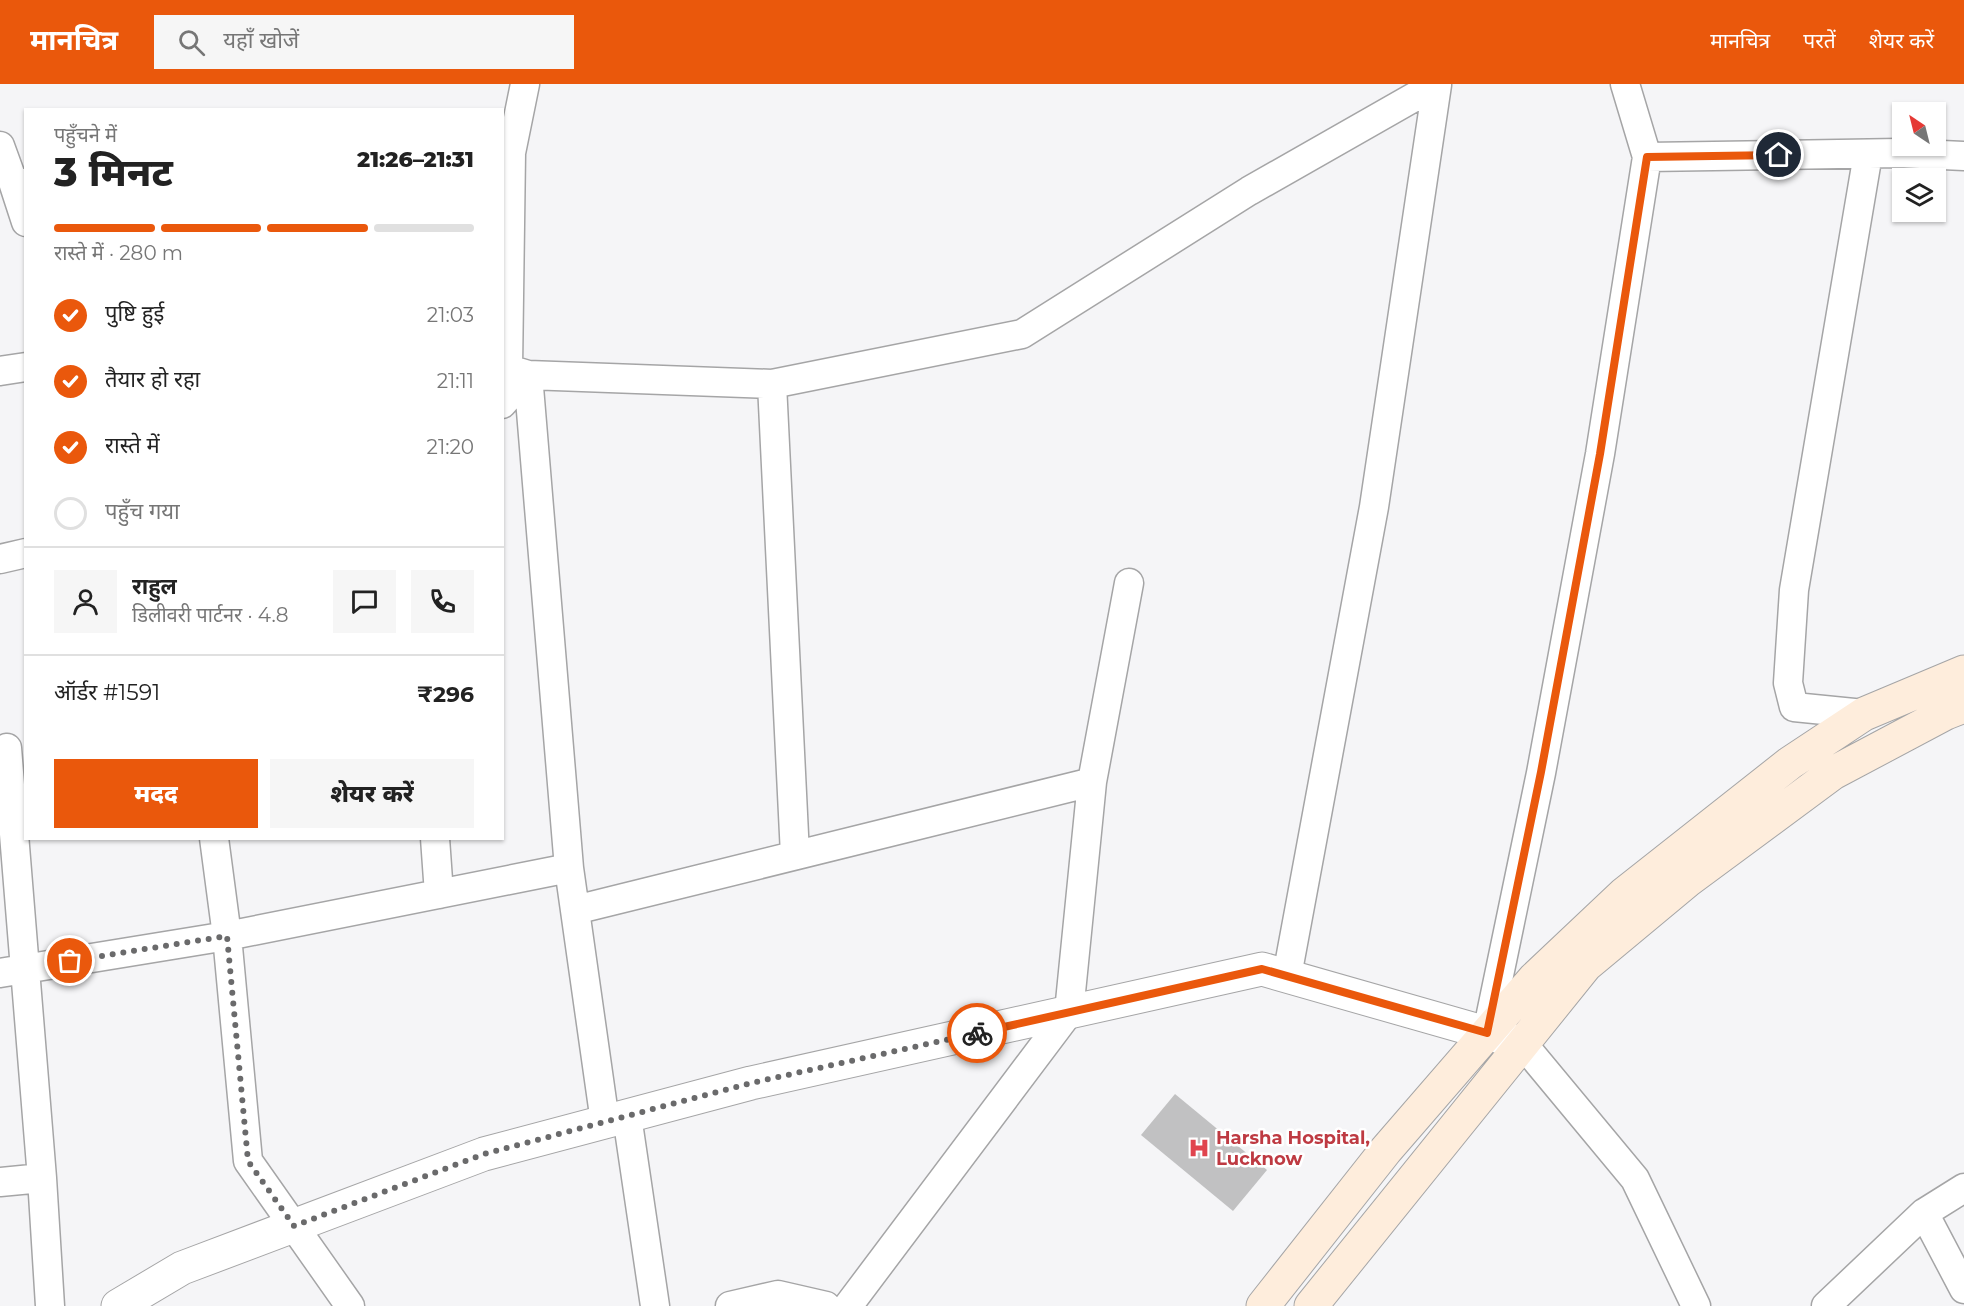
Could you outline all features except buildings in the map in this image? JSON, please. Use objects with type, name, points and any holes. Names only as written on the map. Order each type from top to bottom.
[{"type":"main road","points":[[1263,1306],[1386,1150],[1534,979],[1624,894],[1790,763],[1864,714],[1964,672]]},
{"type":"main road","points":[[1311,1306],[1586,965],[1687,881],[1833,773],[1946,713],[1964,706]]},
{"type":"street","points":[[525,84],[511,153],[513,370],[575,910],[655,1306]]},
{"type":"street","points":[[1487,1033],[1541,772],[1600,454],[1647,157],[1624,84]]},
{"type":"street","points":[[513,370],[772,384],[1022,334],[1248,191],[1437,85]]},
{"type":"street","points":[[1287,976],[1374,507],[1437,85]]},
{"type":"street","points":[[0,146],[19,182],[24,211]]},
{"type":"street","points":[[1647,157],[1868,154],[1964,156]]},
{"type":"street","points":[[1864,714],[1794,706],[1788,683],[1794,590],[1868,154]]},
{"type":"street","points":[[0,371],[24,367]]},
{"type":"street","points":[[504,398],[513,370]]},
{"type":"street","points":[[772,384],[795,855]]},
{"type":"street","points":[[0,559],[24,553]]},
{"type":"street","points":[[848,1306],[1069,1012],[1092,782],[1129,583]]},
{"type":"street","points":[[11,747],[13,970],[42,1178],[50,1306]]},
{"type":"street","points":[[575,910],[1092,782]]},
{"type":"street","points":[[214,840],[227,936],[248,1161],[350,1306]]},
{"type":"street","points":[[435,840],[439,894]]},
{"type":"street","points":[[13,970],[227,936],[569,868]]},
{"type":"street","points":[[117,1306],[182,1268],[484,1154],[751,1083],[1262,969],[1522,1043],[1635,1179],[1696,1306]]},
{"type":"street","points":[[0,1182],[42,1178]]},
{"type":"street","points":[[1826,1306],[1924,1213],[1964,1188]]},
{"type":"street","points":[[1924,1213],[1964,1289]]},
{"type":"street","points":[[730,1306],[778,1295],[826,1306]]},
{"type":"way so far","points":[[70,961],[227,936],[248,1161],[294,1226],[484,1154],[751,1083],[977,1033]]},
{"type":"place","name":"Harsha Hospital, Lucknow","points":[[1199,1148]]},
{"type":"route","points":[[977,1033],[1262,969],[1487,1033],[1541,772],[1600,454],[1647,157],[1779,155]]}]
